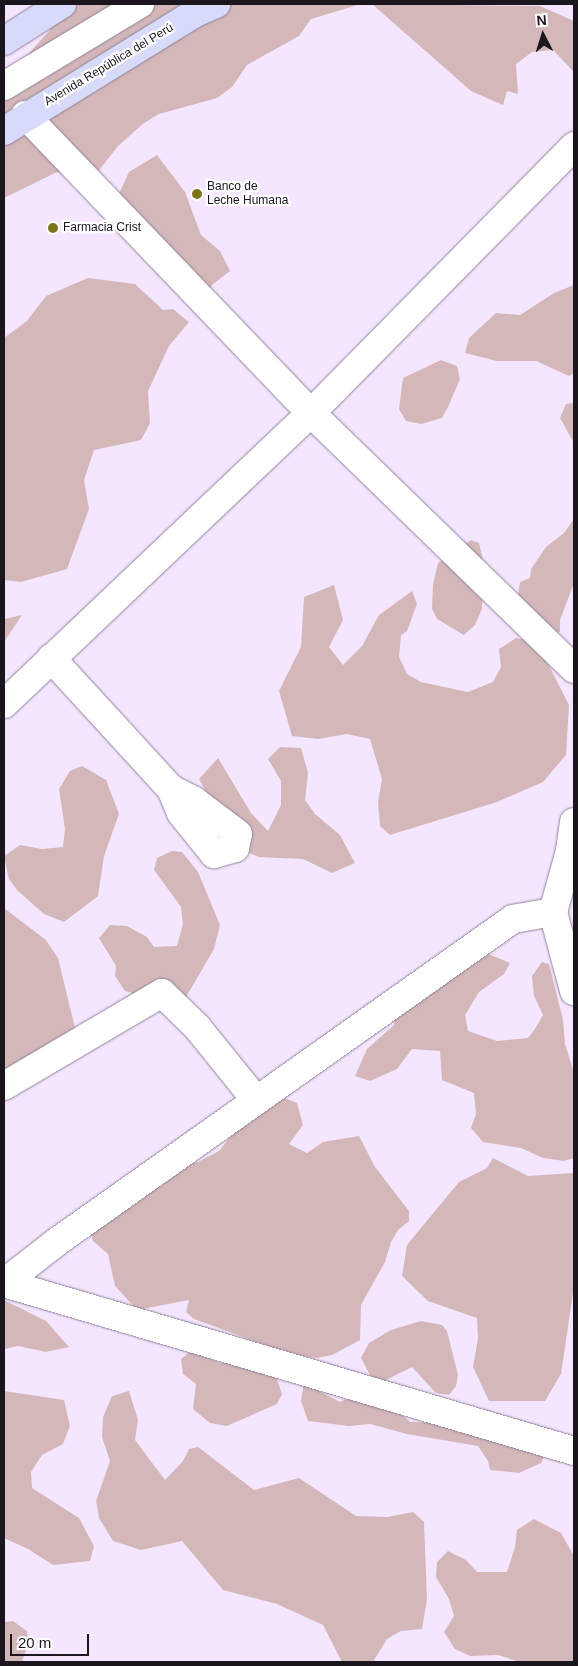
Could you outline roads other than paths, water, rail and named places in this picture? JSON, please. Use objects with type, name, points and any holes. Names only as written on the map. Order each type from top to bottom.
[{"type":"highway","points":[[4,41],[62,4]]},
{"type":"highway","name":"Avenida República del Perú","points":[[14,123],[216,4]]},
{"type":"street","points":[[4,86],[140,4]]},
{"type":"street","points":[[14,123],[574,669]]},
{"type":"street","points":[[4,704],[311,413],[574,146]]},
{"type":"street","points":[[51,658],[172,789]]},
{"type":"street","points":[[574,822],[570,851],[553,912],[574,991]]},
{"type":"street","points":[[4,1283],[58,1241],[513,919],[553,912]]},
{"type":"street","points":[[4,1086],[162,994],[198,1027],[256,1100]]},
{"type":"street","points":[[4,1283],[574,1451]]},
{"type":"place","name":"Banco de Leche Humana","points":[[197,194]]},
{"type":"place","name":"Farmacia Crist","points":[[53,228]]}]
